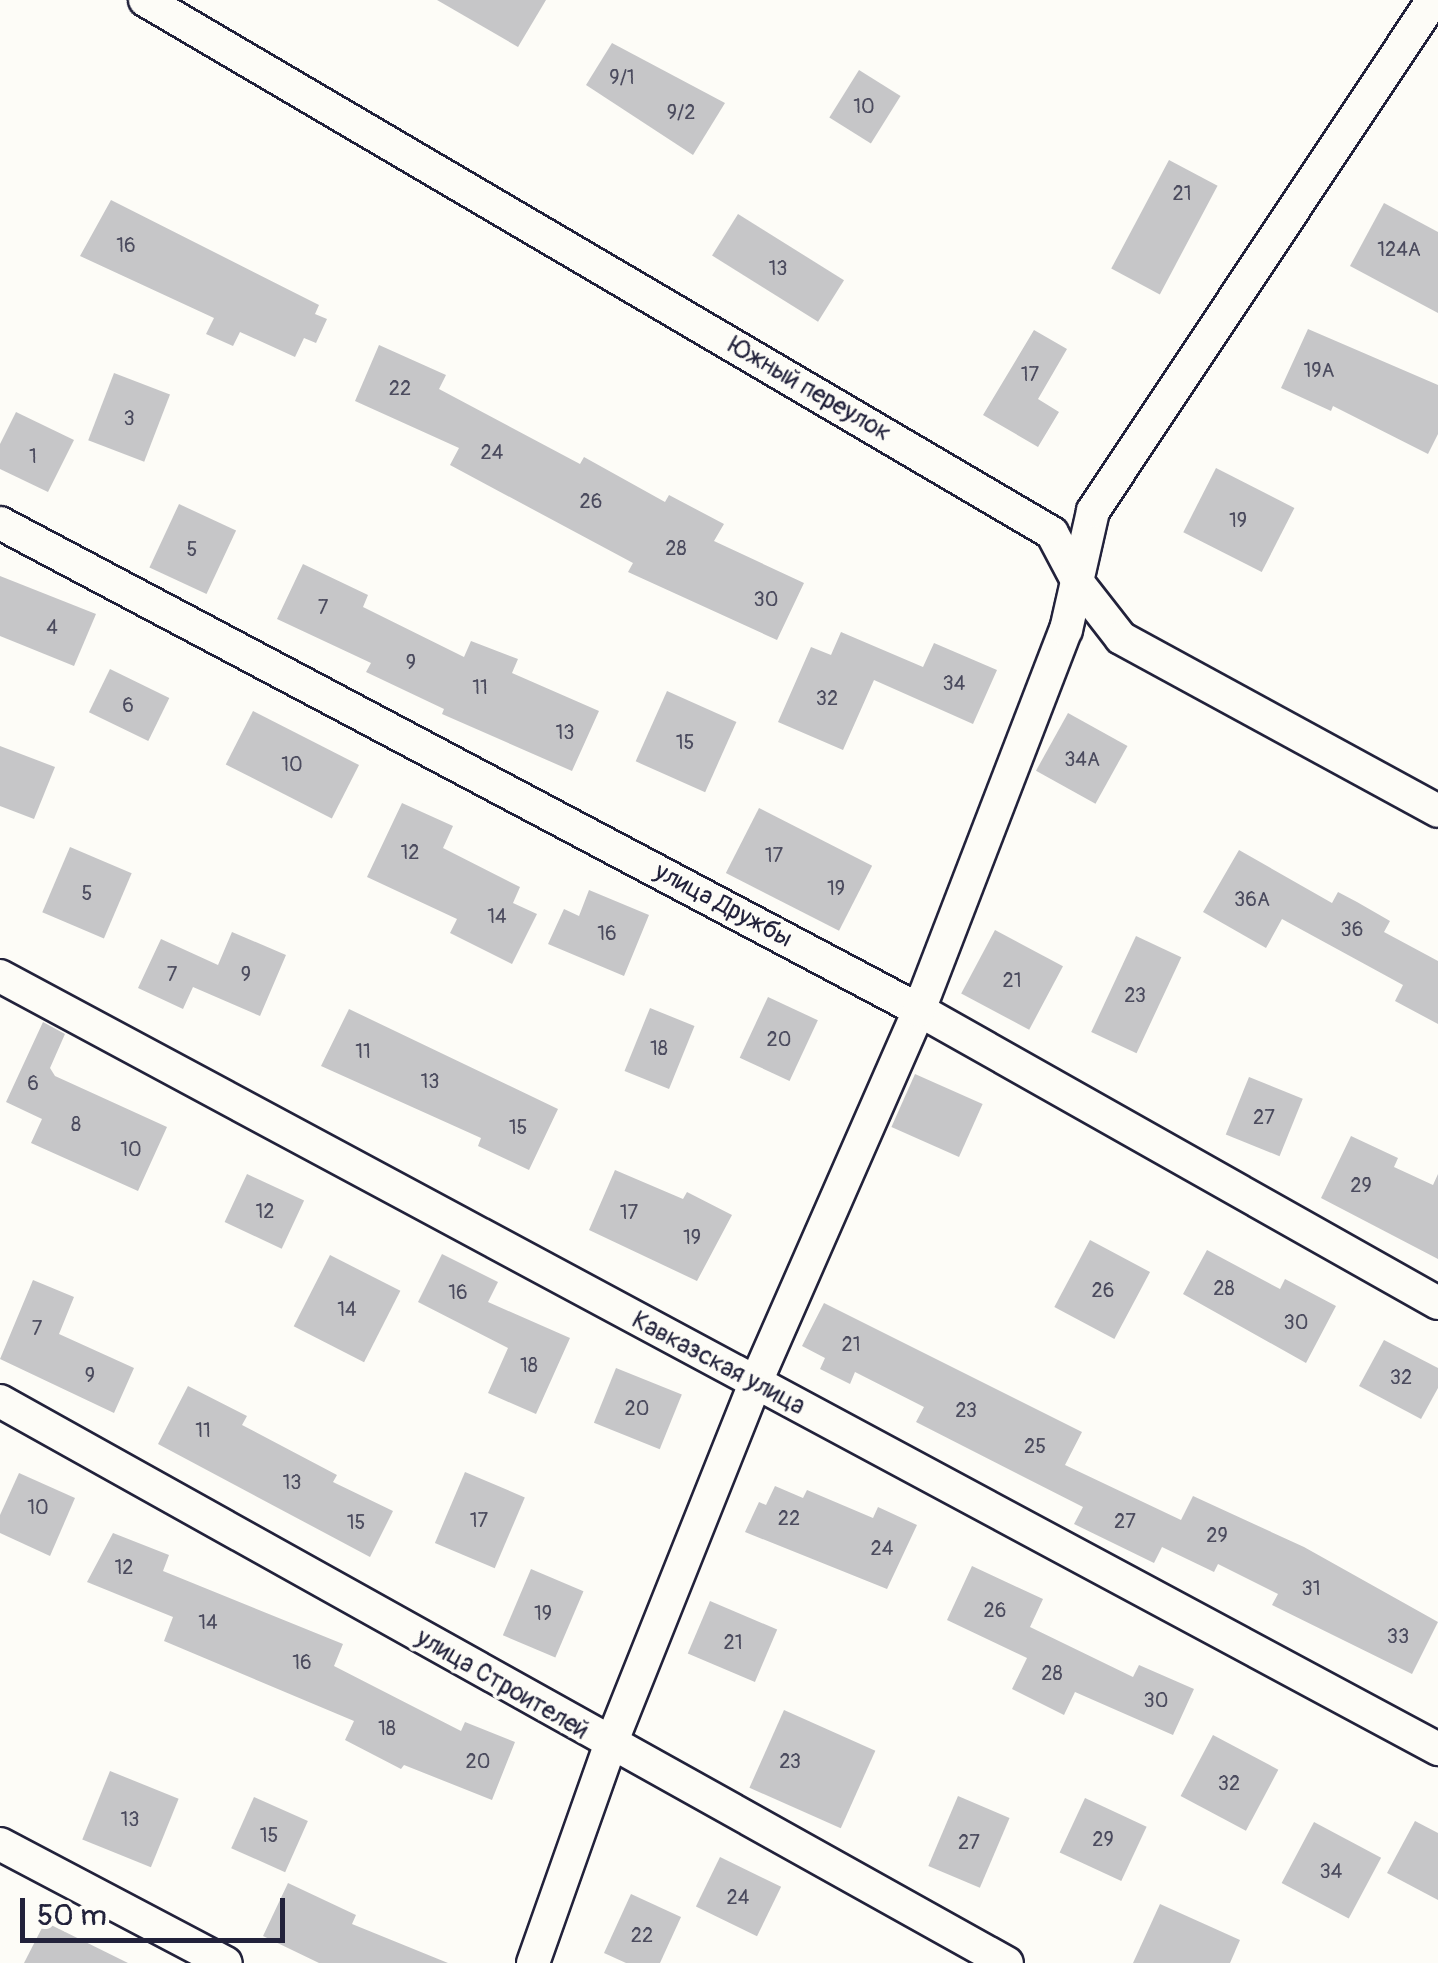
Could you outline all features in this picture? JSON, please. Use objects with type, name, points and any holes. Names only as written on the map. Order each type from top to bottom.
[{"type":"street","name":"Южный переулок","points":[[145,0],[1052,533],[1079,584],[1121,638],[1438,811]]},
{"type":"street","points":[[533,1963],[610,1746],[755,1384],[919,1010],[1079,584],[1092,511],[1432,0]]},
{"type":"street","name":"улица Дружбы","points":[[0,523],[919,1010],[1438,1303]]},
{"type":"street","name":"Кавказская улица","points":[[0,976],[1438,1749]]},
{"type":"street","name":"улица Строителей","points":[[0,1400],[610,1746],[1007,1963]]},
{"type":"street","points":[[0,1844],[226,1963]]},
{"type":"building","points":[[437,0],[546,0],[518,47]]},
{"type":"building","points":[[612,43],[725,103],[693,155],[586,85]]},
{"type":"building","points":[[859,70],[901,96],[871,143],[829,117]]},
{"type":"building","points":[[1169,160],[1218,186],[1160,294],[1111,269]]},
{"type":"building","points":[[111,200],[319,305],[315,314],[327,319],[316,343],[304,338],[295,357],[240,332],[233,346],[206,334],[214,318],[80,256]]},
{"type":"building","points":[[1384,203],[1438,232],[1438,313],[1350,266]]},
{"type":"building","points":[[738,214],[844,280],[818,322],[712,256]]},
{"type":"building","points":[[1308,329],[1438,385],[1438,434],[1428,454],[1333,406],[1331,411],[1281,388]]},
{"type":"building","points":[[1034,330],[1067,349],[1038,399],[1059,412],[1038,447],[983,415]]},
{"type":"building","points":[[379,345],[446,375],[439,389],[580,464],[584,457],[665,502],[669,495],[724,524],[714,541],[804,583],[777,640],[628,572],[633,563],[450,465],[459,448],[355,401]]},
{"type":"building","points":[[114,373],[170,395],[144,462],[88,440]]},
{"type":"building","points":[[16,412],[74,440],[48,492],[0,469],[0,444]]},
{"type":"building","points":[[1216,468],[1294,508],[1262,572],[1183,532]]},
{"type":"building","points":[[179,504],[236,531],[207,594],[149,567]]},
{"type":"building","points":[[303,564],[368,595],[363,607],[464,657],[471,641],[518,659],[512,673],[599,711],[572,771],[442,714],[444,709],[366,672],[371,663],[277,619]]},
{"type":"building","points":[[0,576],[96,614],[74,666],[0,636]]},
{"type":"building","points":[[841,632],[923,667],[934,643],[997,670],[973,724],[874,680],[843,750],[778,722],[811,647],[831,655]]},
{"type":"building","points":[[110,669],[169,698],[148,741],[89,712]]},
{"type":"building","points":[[667,691],[736,722],[705,792],[636,761]]},
{"type":"building","points":[[253,711],[359,765],[332,818],[226,764]]},
{"type":"building","points":[[1068,713],[1127,746],[1095,804],[1036,771]]},
{"type":"building","points":[[0,746],[55,767],[34,819],[0,806]]},
{"type":"building","points":[[402,803],[453,826],[443,848],[520,887],[513,903],[537,914],[512,964],[450,933],[457,919],[367,877]]},
{"type":"building","points":[[759,808],[872,866],[839,931],[726,873]]},
{"type":"building","points":[[70,847],[132,873],[104,939],[42,912]]},
{"type":"building","points":[[1239,850],[1332,903],[1338,892],[1357,902],[1390,921],[1384,932],[1438,961],[1438,1024],[1395,1001],[1403,985],[1282,919],[1266,948],[1203,912]]},
{"type":"building","points":[[589,890],[649,915],[624,976],[548,944],[564,909],[579,916]]},
{"type":"building","points":[[995,930],[1063,966],[1029,1030],[961,994]]},
{"type":"building","points":[[232,932],[286,955],[260,1016],[193,987],[183,1009],[138,988],[161,939],[218,965]]},
{"type":"building","points":[[1136,936],[1181,957],[1137,1053],[1091,1032]]},
{"type":"building","points":[[768,997],[818,1020],[790,1081],[740,1058]]},
{"type":"building","points":[[650,1008],[695,1026],[669,1089],[625,1071]]},
{"type":"building","points":[[349,1009],[558,1109],[529,1170],[478,1146],[481,1138],[321,1066]]},
{"type":"building","points":[[43,1022],[65,1034],[50,1068],[55,1076],[167,1127],[138,1191],[31,1143],[42,1119],[6,1102]]},
{"type":"building","points":[[915,1074],[983,1104],[959,1157],[891,1127]]},
{"type":"building","points":[[1249,1077],[1303,1099],[1280,1156],[1226,1134]]},
{"type":"building","points":[[1351,1136],[1398,1158],[1394,1167],[1433,1185],[1438,1174],[1438,1259],[1321,1198]]},
{"type":"building","points":[[615,1170],[683,1199],[687,1192],[732,1215],[697,1281],[589,1230]]},
{"type":"building","points":[[247,1174],[304,1201],[282,1249],[225,1222]]},
{"type":"building","points":[[1090,1240],[1150,1272],[1114,1339],[1054,1307]]},
{"type":"building","points":[[1207,1250],[1280,1289],[1285,1279],[1336,1306],[1306,1363],[1183,1294]]},
{"type":"building","points":[[442,1254],[498,1282],[488,1302],[570,1338],[536,1414],[488,1393],[508,1348],[418,1302]]},
{"type":"building","points":[[330,1255],[400,1291],[364,1362],[294,1326]]},
{"type":"building","points":[[33,1280],[74,1297],[59,1334],[134,1368],[114,1413],[0,1359]]},
{"type":"building","points":[[824,1303],[1082,1432],[1065,1465],[1181,1520],[1193,1496],[1304,1547],[1438,1622],[1412,1674],[1272,1605],[1278,1594],[1218,1564],[1214,1572],[1162,1547],[1154,1563],[1074,1524],[1083,1507],[916,1422],[924,1407],[855,1372],[850,1384],[820,1369],[825,1358],[802,1346]]},
{"type":"building","points":[[1384,1340],[1438,1368],[1438,1388],[1421,1419],[1359,1386]]},
{"type":"building","points":[[616,1368],[682,1395],[660,1449],[594,1423]]},
{"type":"building","points":[[188,1386],[247,1416],[242,1425],[337,1475],[333,1482],[393,1511],[370,1557],[158,1444]]},
{"type":"building","points":[[465,1472],[525,1497],[495,1568],[435,1543]]},
{"type":"building","points":[[19,1473],[75,1498],[50,1556],[0,1533],[0,1515]]},
{"type":"building","points":[[775,1486],[803,1498],[807,1490],[873,1518],[878,1507],[917,1525],[887,1589],[745,1532],[759,1502],[766,1505]]},
{"type":"building","points":[[113,1533],[169,1555],[163,1571],[343,1644],[334,1666],[461,1731],[465,1722],[515,1742],[492,1800],[404,1765],[401,1769],[345,1740],[354,1721],[164,1641],[173,1617],[87,1582]]},
{"type":"building","points":[[972,1566],[1043,1599],[1030,1627],[1133,1677],[1139,1665],[1194,1689],[1173,1735],[1075,1692],[1064,1715],[1012,1689],[1027,1658],[947,1620]]},
{"type":"building","points":[[531,1569],[583,1591],[555,1658],[503,1635]]},
{"type":"building","points":[[710,1601],[777,1630],[755,1682],[688,1653]]},
{"type":"building","points":[[784,1710],[875,1751],[841,1828],[749,1788]]},
{"type":"building","points":[[1213,1735],[1278,1770],[1246,1831],[1181,1796]]},
{"type":"building","points":[[110,1771],[179,1799],[151,1867],[82,1840]]},
{"type":"building","points":[[958,1796],[1010,1818],[980,1888],[928,1866]]},
{"type":"building","points":[[254,1797],[308,1821],[285,1872],[231,1848]]},
{"type":"building","points":[[1085,1798],[1147,1827],[1121,1881],[1060,1852]]},
{"type":"building","points":[[1415,1821],[1438,1833],[1438,1900],[1387,1873]]},
{"type":"building","points":[[1314,1822],[1381,1858],[1349,1919],[1282,1883]]},
{"type":"building","points":[[720,1857],[781,1887],[757,1936],[696,1906]]},
{"type":"building","points":[[288,1883],[356,1915],[352,1924],[448,1963],[319,1963],[263,1936]]},
{"type":"building","points":[[631,1894],[681,1917],[660,1963],[626,1963],[604,1953]]},
{"type":"building","points":[[1160,1904],[1240,1940],[1230,1963],[1133,1963]]},
{"type":"building","points":[[45,1922],[128,1963],[24,1963]]}]
